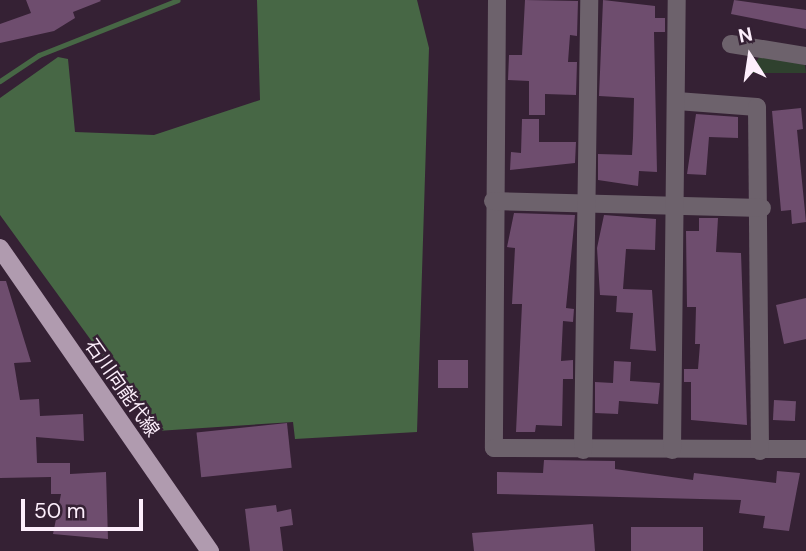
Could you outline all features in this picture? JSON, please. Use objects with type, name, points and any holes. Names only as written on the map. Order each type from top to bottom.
[{"type":"main road","name":"石川向能代線","points":[[3,259],[210,551]]},
{"type":"street","points":[[498,0],[493,201],[494,448],[760,451],[806,449]]},
{"type":"street","points":[[583,450],[589,0]]},
{"type":"street","points":[[672,450],[677,0]]},
{"type":"street","points":[[731,44],[806,56]]},
{"type":"street","points":[[677,102],[757,107],[762,208],[760,451]]},
{"type":"street","points":[[493,201],[762,208]]},
{"type":"shaded area","points":[[257,0],[417,0],[429,48],[417,432],[295,439],[293,422],[157,431],[0,215],[0,98],[58,57],[68,59],[75,132],[154,135],[260,100]]},
{"type":"shaded area","points":[[760,56],[805,65],[806,73],[748,73]]},
{"type":"building","points":[[26,0],[101,1],[73,12],[75,18],[54,31],[0,43],[0,24],[31,13]]},
{"type":"building","points":[[525,0],[578,1],[577,36],[570,35],[568,62],[577,62],[576,95],[545,94],[545,115],[529,115],[529,81],[508,80],[509,55],[522,55]]},
{"type":"building","points":[[603,0],[655,6],[655,18],[665,18],[665,32],[654,32],[657,172],[639,171],[638,186],[598,180],[598,154],[632,155],[633,138],[634,98],[599,96]]},
{"type":"building","points":[[734,0],[806,10],[806,29],[731,14]]},
{"type":"building","points":[[801,108],[803,129],[797,130],[806,222],[792,224],[791,210],[781,211],[772,111]]},
{"type":"building","points":[[696,114],[738,117],[738,138],[709,137],[706,175],[687,174]]},
{"type":"building","points":[[522,119],[539,119],[539,142],[576,142],[575,163],[510,170],[511,152],[521,153]]},
{"type":"building","points":[[514,213],[575,215],[566,308],[574,309],[573,322],[563,321],[561,361],[573,360],[573,379],[563,379],[562,426],[536,425],[535,432],[516,432],[522,304],[512,304],[515,248],[507,247]]},
{"type":"building","points":[[604,215],[656,219],[655,250],[626,249],[623,289],[652,290],[656,351],[630,349],[633,313],[616,312],[617,296],[600,295],[597,248]]},
{"type":"building","points":[[699,218],[718,218],[716,252],[741,253],[747,425],[691,420],[691,382],[684,382],[684,369],[698,369],[700,344],[695,344],[696,307],[687,307],[686,231],[699,231]]},
{"type":"building","points":[[0,281],[6,281],[31,362],[14,363],[20,400],[39,399],[40,416],[83,414],[84,441],[36,437],[37,463],[70,463],[70,474],[106,472],[108,539],[53,534],[61,494],[51,494],[51,477],[0,478]]},
{"type":"building","points":[[806,298],[806,339],[784,344],[776,305]]},
{"type":"building","points":[[438,360],[468,360],[468,388],[438,388]]},
{"type":"building","points":[[614,361],[631,362],[630,381],[660,383],[658,404],[619,401],[618,414],[595,413],[595,382],[613,383]]},
{"type":"building","points":[[774,400],[796,401],[795,421],[773,420]]},
{"type":"building","points":[[287,423],[292,468],[201,477],[196,433]]},
{"type":"building","points":[[544,460],[615,461],[615,469],[693,480],[694,473],[776,483],[777,471],[800,473],[789,531],[763,528],[765,516],[739,513],[741,500],[497,494],[497,472],[543,473]]},
{"type":"building","points":[[276,505],[277,512],[291,509],[293,525],[280,527],[283,551],[250,551],[245,509]]},
{"type":"building","points":[[593,524],[595,551],[474,551],[472,533]]},
{"type":"building","points":[[631,527],[703,527],[703,551],[631,551]]},
{"type":"waterway","points":[[0,81],[39,55],[178,0]]}]
